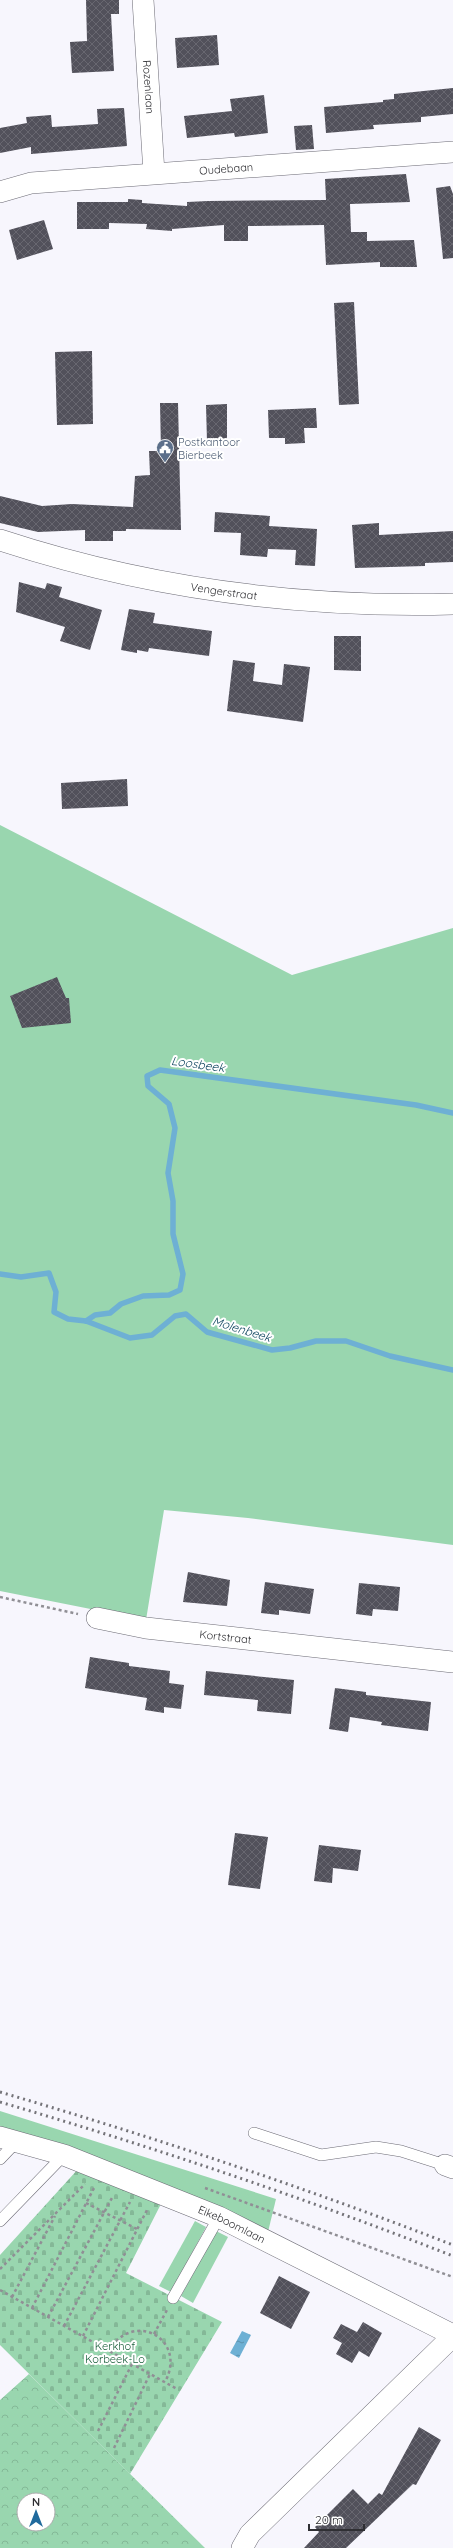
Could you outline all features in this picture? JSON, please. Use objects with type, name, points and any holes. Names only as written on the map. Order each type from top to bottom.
[{"type":"street","name":"Rozenlaan","points":[[143,0],[154,173]]},
{"type":"street","name":"Oudebaan","points":[[0,192],[31,183],[453,152]]},
{"type":"street","name":"Vengerstraat","points":[[0,540],[121,574],[192,588],[327,603],[453,604]]},
{"type":"street","name":"Kortstraat","points":[[96,1618],[146,1628],[453,1662]]},
{"type":"street","name":"Eikeboomlaan","points":[[9,2139],[64,2155],[219,2217],[453,2335],[250,2534],[242,2548]]},
{"type":"lane","points":[[254,2132],[321,2155],[376,2147],[400,2151],[449,2167]]},
{"type":"lane","points":[[0,2159],[9,2139]]},
{"type":"lane","points":[[0,2220],[64,2155]]},
{"type":"lane","points":[[173,2298],[219,2217]]},
{"type":"path","points":[[0,1598],[96,1618]]},
{"type":"path","points":[[0,2269],[87,2182]]},
{"type":"path","points":[[32,2308],[96,2185]]},
{"type":"path","points":[[48,2317],[115,2192]]},
{"type":"path","points":[[231,2197],[453,2276]]},
{"type":"path","points":[[64,2326],[132,2198]]},
{"type":"path","points":[[86,2203],[137,2229]]},
{"type":"path","points":[[83,2336],[150,2204]]},
{"type":"path","points":[[12,2297],[56,2213]]},
{"type":"path","points":[[0,2290],[177,2389]]},
{"type":"path","points":[[154,2334],[173,2298]]},
{"type":"path","points":[[109,2351],[114,2342],[132,2332],[143,2331],[154,2334],[163,2341],[170,2356],[171,2372],[165,2382]]},
{"type":"path","points":[[98,2431],[132,2364]]},
{"type":"path","points":[[114,2448],[150,2374]]},
{"type":"green space","points":[[0,825],[292,975],[453,928],[453,1545],[248,1518],[164,1510],[146,1620],[0,1591]]},
{"type":"green space","points":[[0,2111],[276,2199],[267,2236],[0,2131]]},
{"type":"green space","name":"Kerkhof Korbeek-Lo","points":[[79,2168],[164,2198],[126,2273],[222,2322],[130,2474],[0,2345],[0,2255]]},
{"type":"green space","points":[[195,2221],[206,2227],[171,2292],[159,2286]]},
{"type":"green space","points":[[216,2231],[228,2237],[193,2303],[181,2296]]},
{"type":"green space","points":[[29,2374],[205,2548],[0,2548],[0,2400]]},
{"type":"water","points":[[242,2331],[251,2335],[239,2358],[230,2353]]},
{"type":"building","points":[[86,0],[119,0],[119,14],[111,14],[114,71],[72,73],[70,42],[87,41]]},
{"type":"building","points":[[217,35],[219,65],[177,68],[175,38]]},
{"type":"building","points":[[453,88],[453,114],[421,117],[421,122],[373,125],[374,129],[326,133],[324,107],[383,102],[383,100],[394,99],[394,94]]},
{"type":"building","points":[[264,95],[268,133],[235,137],[234,133],[187,138],[184,116],[232,111],[230,99]]},
{"type":"building","points":[[124,108],[127,146],[31,154],[31,147],[0,153],[0,128],[27,123],[26,117],[51,115],[52,127],[98,124],[97,109]]},
{"type":"building","points":[[312,125],[314,149],[296,150],[294,126]]},
{"type":"building","points":[[406,174],[410,202],[350,204],[351,232],[367,232],[367,241],[414,240],[417,267],[380,267],[380,262],[326,265],[324,225],[248,226],[248,241],[224,241],[224,225],[172,229],[172,231],[146,229],[147,224],[109,223],[109,229],[77,229],[77,202],[128,202],[128,199],[142,200],[142,203],[187,206],[187,202],[208,201],[326,200],[325,179]]},
{"type":"building","points":[[450,186],[453,194],[453,258],[443,259],[436,188]]},
{"type":"building","points":[[44,220],[53,249],[17,260],[9,230]]},
{"type":"building","points":[[354,302],[359,404],[339,405],[334,303]]},
{"type":"building","points":[[92,351],[93,424],[57,425],[55,352]]},
{"type":"building","points":[[160,403],[178,403],[181,530],[126,529],[126,531],[113,531],[113,541],[85,541],[85,530],[38,532],[0,523],[0,496],[42,506],[72,504],[133,507],[135,476],[150,475],[149,451],[161,451]]},
{"type":"building","points":[[227,404],[227,442],[207,442],[206,405]]},
{"type":"building","points":[[316,408],[317,428],[304,428],[305,443],[285,444],[285,438],[269,438],[268,410]]},
{"type":"building","points":[[215,512],[270,516],[269,526],[317,529],[315,566],[295,565],[296,550],[268,549],[267,557],[240,555],[241,533],[214,532]]},
{"type":"building","points":[[379,523],[379,535],[453,531],[453,562],[425,563],[425,566],[355,568],[352,525]]},
{"type":"building","points":[[19,582],[45,589],[47,583],[62,587],[59,597],[102,610],[90,650],[60,641],[65,627],[16,612]]},
{"type":"building","points":[[129,609],[155,613],[153,623],[212,631],[209,656],[149,648],[148,652],[137,650],[137,653],[121,650]]},
{"type":"building","points":[[334,636],[361,636],[361,671],[334,670]]},
{"type":"building","points":[[233,660],[255,663],[253,681],[282,685],[284,664],[310,667],[303,722],[227,711]]},
{"type":"building","points":[[127,779],[128,806],[62,809],[61,783]]},
{"type":"building","points":[[57,977],[66,998],[69,998],[71,1023],[22,1028],[10,996]]},
{"type":"building","points":[[188,1572],[230,1580],[227,1606],[183,1602]]},
{"type":"building","points":[[265,1582],[314,1589],[310,1614],[279,1610],[279,1615],[261,1613]]},
{"type":"building","points":[[359,1583],[400,1587],[398,1611],[373,1609],[372,1616],[356,1614]]},
{"type":"building","points":[[90,1657],[129,1663],[129,1666],[170,1671],[169,1683],[184,1685],[181,1709],[164,1707],[164,1713],[145,1710],[147,1698],[85,1688]]},
{"type":"building","points":[[206,1671],[294,1680],[291,1714],[257,1711],[258,1700],[204,1695]]},
{"type":"building","points":[[335,1688],[366,1692],[366,1695],[431,1702],[428,1731],[381,1725],[382,1722],[350,1717],[348,1732],[329,1729]]},
{"type":"building","points":[[235,1833],[268,1837],[260,1889],[228,1885]]},
{"type":"building","points":[[319,1845],[361,1850],[358,1871],[333,1868],[332,1883],[314,1881]]},
{"type":"building","points":[[279,2276],[310,2292],[291,2329],[260,2313]]},
{"type":"building","points":[[363,2322],[382,2333],[369,2357],[359,2351],[352,2363],[336,2354],[342,2343],[333,2338],[341,2324],[357,2332]]},
{"type":"building","points":[[419,2427],[441,2440],[416,2485],[413,2484],[346,2548],[304,2548],[319,2532],[315,2527],[353,2489],[368,2504],[379,2493],[382,2495]]},
{"type":"waterway","name":"Loosbeek","points":[[86,1321],[95,1315],[110,1313],[121,1304],[143,1296],[169,1295],[180,1290],[183,1274],[173,1234],[173,1201],[168,1173],[175,1128],[169,1104],[148,1086],[147,1076],[160,1070],[416,1105],[453,1113]]},
{"type":"waterway","name":"Molenbeek","points":[[0,1274],[21,1277],[49,1273],[56,1292],[54,1312],[68,1319],[86,1321],[130,1338],[152,1335],[175,1316],[186,1314],[207,1332],[272,1350],[290,1348],[316,1341],[346,1341],[390,1356],[453,1370]]},
{"type":"railway","points":[[0,2092],[171,2145],[285,2183],[453,2245]]},
{"type":"railway","points":[[0,2102],[115,2137],[228,2174],[453,2256]]},
{"type":"place","name":"Postkantoor Bierbeek","points":[[165,463]]}]
